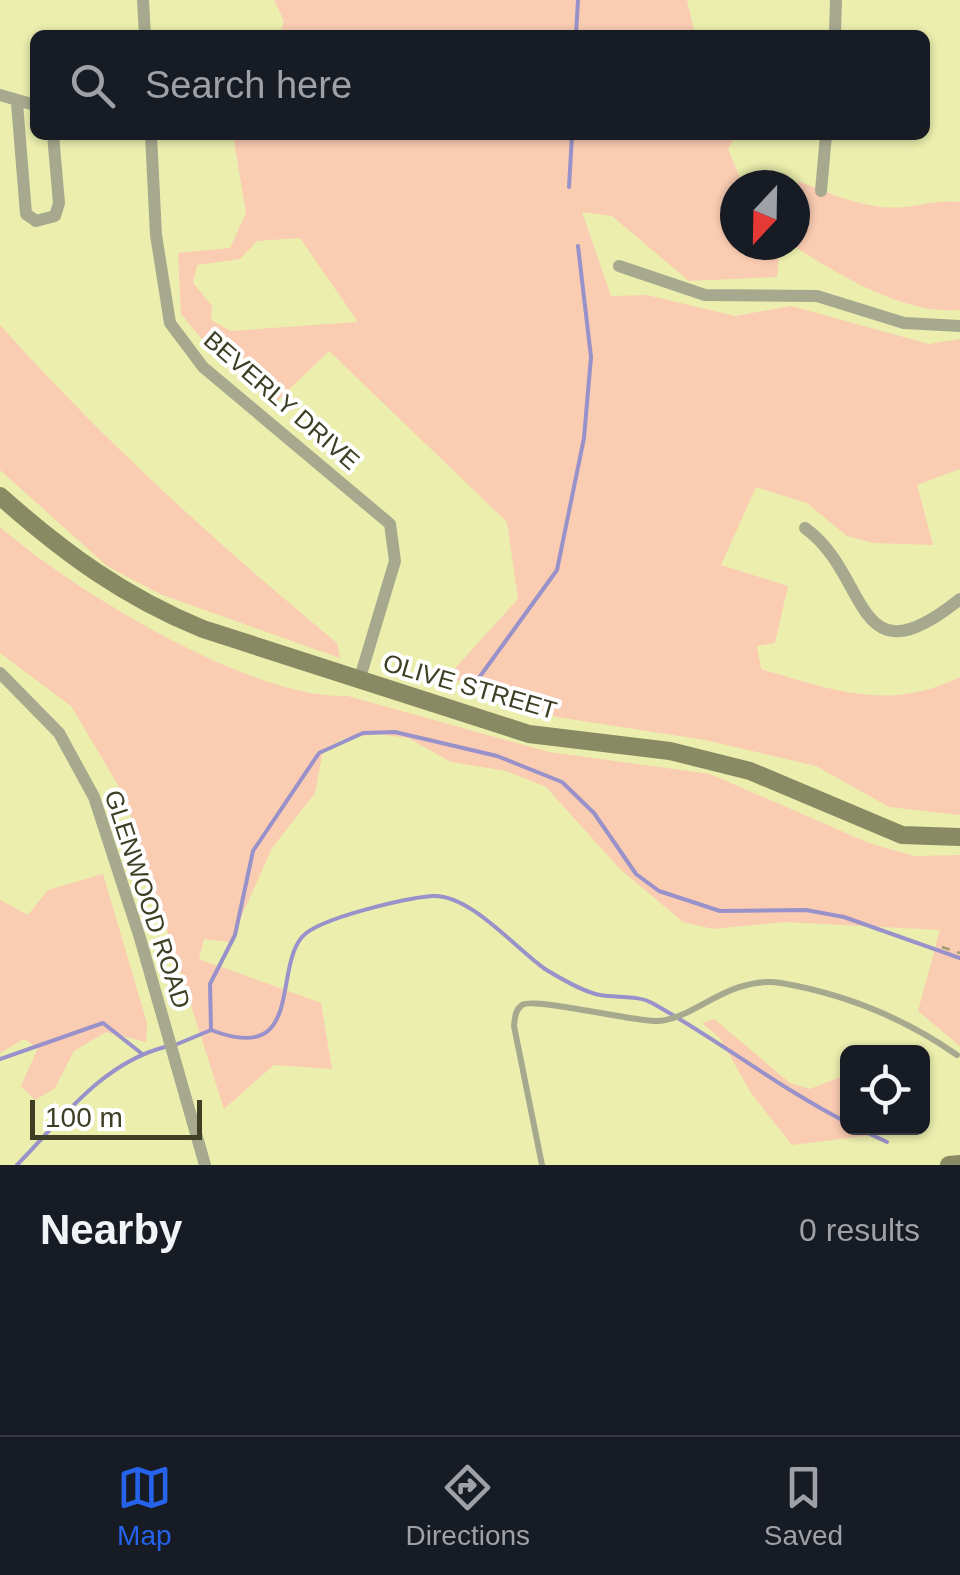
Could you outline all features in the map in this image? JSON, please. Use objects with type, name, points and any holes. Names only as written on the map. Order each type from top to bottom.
[{"type":"street","points":[[143,0],[146,30]]},
{"type":"street","points":[[834,30],[836,0]]},
{"type":"street","points":[[0,95],[30,104]]},
{"type":"street","points":[[16,103],[26,214],[36,220],[55,216],[59,203],[53,140]]},
{"type":"street","name":"BEVERLY DRIVE","points":[[151,140],[156,235],[170,324],[204,367],[390,524],[395,562],[359,681]]},
{"type":"street","points":[[821,191],[826,140]]},
{"type":"street","points":[[619,266],[705,295],[817,296],[904,323],[960,326]]},
{"type":"street","name":"OLIVE STREET","points":[[0,496],[100,578],[154,608],[359,681],[529,734],[670,751],[750,771],[902,835],[960,837]]},
{"type":"street","points":[[805,528],[848,578],[866,619],[886,631],[910,631],[960,600]]},
{"type":"street","name":"GLENWOOD ROAD","points":[[0,673],[27,696],[78,763],[110,840],[205,1165]]},
{"type":"street","points":[[948,1165],[960,1164]]},
{"type":"lane","points":[[542,1165],[514,1026],[516,1012],[524,1004],[539,1002],[555,1008],[659,1022],[702,1001],[754,984],[793,986],[898,1019],[958,1055]]},
{"type":"path","points":[[942,947],[960,953]]},
{"type":"shaded area","points":[[274,0],[687,0],[694,30],[281,30],[284,21]]},
{"type":"shaded area","points":[[234,140],[733,140],[728,149],[737,170],[720,170],[720,260],[779,260],[777,277],[689,281],[612,216],[582,212],[611,296],[647,295],[735,316],[791,306],[929,344],[960,339],[960,469],[917,485],[933,545],[873,543],[847,536],[807,503],[756,487],[721,565],[788,586],[775,643],[757,646],[761,669],[837,690],[885,695],[934,688],[960,677],[960,815],[889,807],[816,766],[705,740],[557,717],[447,677],[518,599],[507,522],[329,351],[276,402],[207,345],[181,314],[178,253],[230,248],[246,213]],"holes":[[[300,238],[358,322],[231,331],[211,320],[212,306],[193,283],[197,265],[240,259],[257,241]]]},
{"type":"shaded area","points":[[810,185],[850,200],[891,208],[960,202],[960,310],[939,310],[895,300],[810,256]]},
{"type":"shaded area","points":[[0,325],[162,490],[337,643],[340,658],[160,594],[107,566],[0,470]]},
{"type":"shaded area","points":[[0,527],[72,581],[165,637],[263,680],[308,692],[348,696],[549,752],[710,774],[869,843],[914,856],[960,855],[960,1046],[918,1011],[940,930],[785,922],[713,929],[683,922],[619,868],[546,787],[506,771],[451,762],[408,738],[376,734],[342,739],[323,750],[315,793],[272,848],[230,942],[204,939],[199,959],[321,1003],[332,1069],[274,1065],[224,1109],[124,795],[71,706],[0,653]]},
{"type":"shaded area","points":[[103,874],[147,1023],[146,1042],[106,1032],[74,1051],[55,1088],[35,1100],[21,1086],[38,1048],[24,1039],[0,1053],[0,900],[28,915],[48,890]]},
{"type":"shaded area","points":[[714,1019],[790,1083],[810,1089],[840,1077],[840,1135],[873,1135],[792,1145],[751,1093],[720,1038],[702,1023]]},
{"type":"waterway","points":[[576,30],[578,0]]},
{"type":"waterway","points":[[569,187],[572,140]]},
{"type":"waterway","points":[[476,682],[557,570],[584,438],[591,357],[578,246]]},
{"type":"waterway","points":[[211,1030],[210,984],[235,935],[253,851],[319,753],[363,733],[395,732],[497,756],[562,782],[594,813],[636,874],[659,891],[720,911],[806,910],[844,917],[960,958]]},
{"type":"waterway","points":[[211,1030],[240,1038],[260,1035],[273,1025],[294,952],[311,930],[384,905],[446,897],[476,912],[545,969],[593,993],[652,1003],[840,1119]]},
{"type":"waterway","points":[[0,1059],[103,1023],[141,1053]]},
{"type":"waterway","points":[[175,1045],[211,1030]]},
{"type":"waterway","points":[[17,1165],[102,1080],[121,1066],[165,1047]]},
{"type":"waterway","points":[[872,1135],[887,1142]]}]
